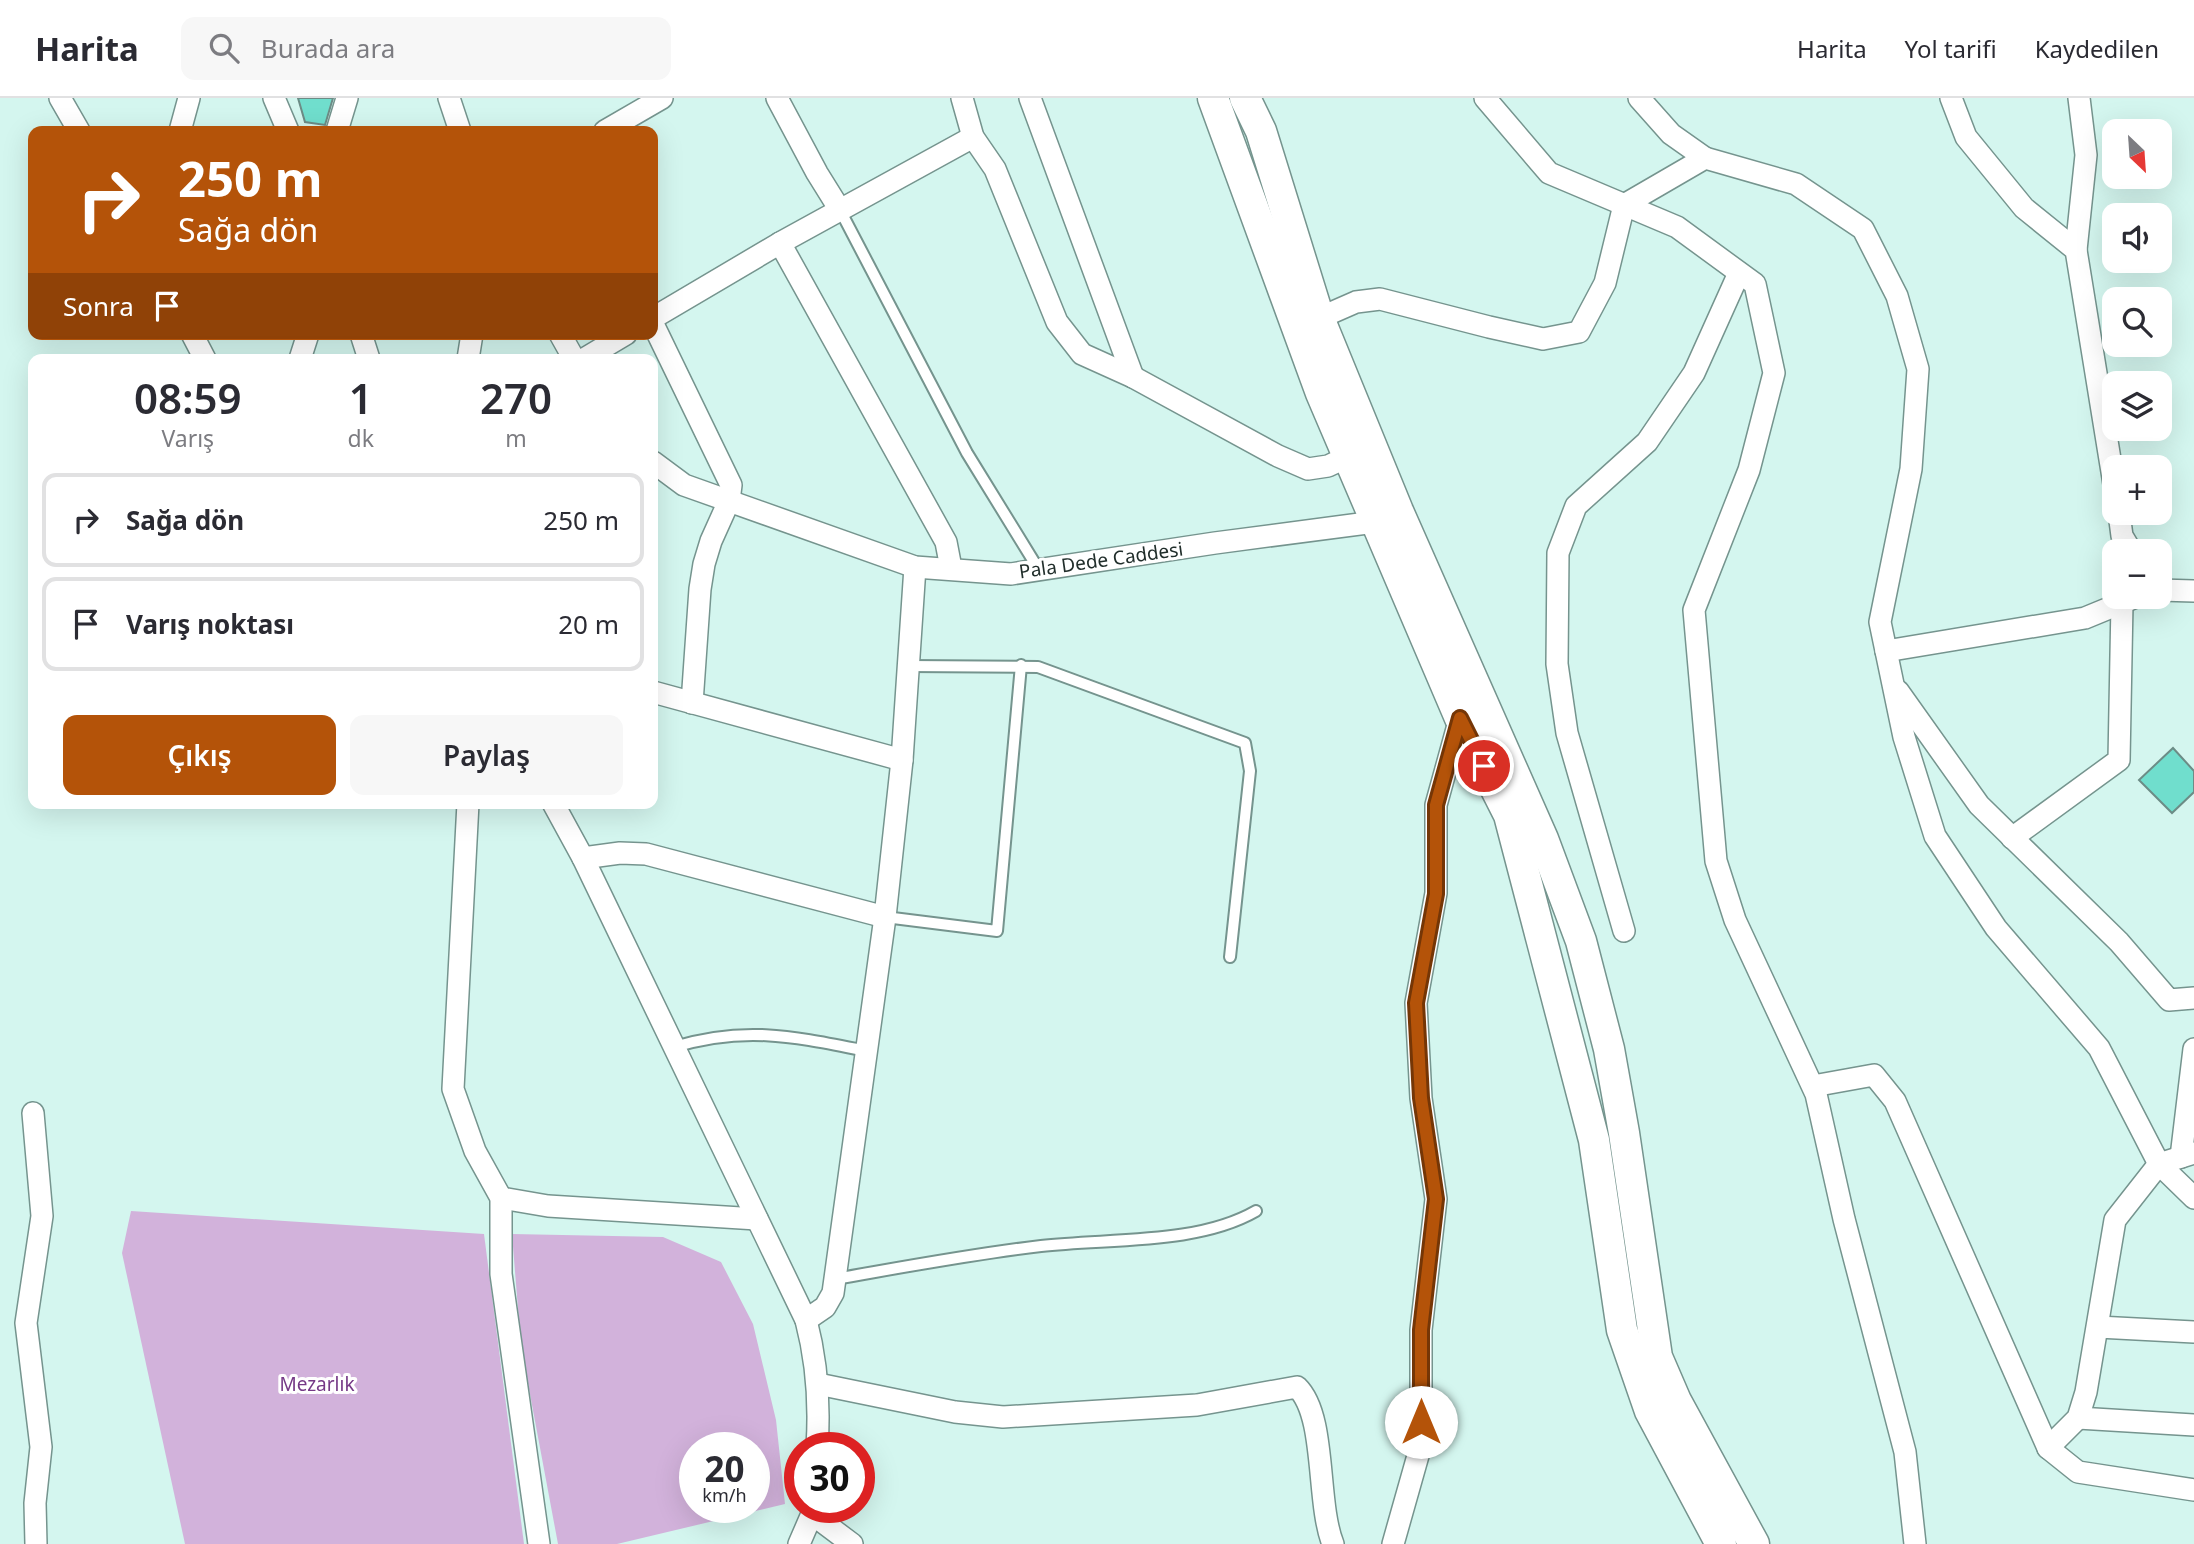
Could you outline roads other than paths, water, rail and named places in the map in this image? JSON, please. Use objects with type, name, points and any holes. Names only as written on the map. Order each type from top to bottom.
[{"type":"street","points":[[60,98],[76,126]]},
{"type":"street","points":[[181,126],[189,98]]},
{"type":"street","points":[[274,98],[286,126]]},
{"type":"street","points":[[339,126],[347,98]]},
{"type":"street","points":[[449,98],[458,126]]},
{"type":"street","points":[[777,98],[811,163],[840,210]]},
{"type":"street","points":[[962,98],[973,137],[995,169],[1057,321],[1082,354],[1133,377],[1278,456],[1308,468],[1328,466],[1360,451]]},
{"type":"street","points":[[1030,98],[1133,377]]},
{"type":"street","points":[[1213,98],[1387,517],[1460,718],[1509,815],[1594,1140],[1622,1330],[1650,1411],[1721,1544]]},
{"type":"street","points":[[1245,98],[1261,131],[1308,324]]},
{"type":"street","points":[[1485,98],[1549,173],[1677,227],[1755,284],[1774,373],[1749,470],[1694,610],[1716,861],[1735,920],[1813,1086],[1844,1219],[1905,1452],[1915,1544]]},
{"type":"street","points":[[1639,98],[1671,134],[1705,158],[1796,184],[1863,229],[1897,296],[1918,369],[1911,469],[1880,622],[1905,737],[1935,836],[1996,928],[2099,1048],[2159,1164],[2194,1198]]},
{"type":"street","points":[[1951,98],[1966,137],[2024,208],[2076,250]]},
{"type":"street","points":[[2079,98],[2086,155],[2076,250],[2109,455]]},
{"type":"street","points":[[613,126],[655,100]]},
{"type":"street","points":[[658,315],[780,243],[973,137]]},
{"type":"street","points":[[1308,324],[1356,302],[1380,299],[1543,339],[1579,332],[1605,282],[1624,205],[1705,158]]},
{"type":"street","points":[[780,243],[946,542],[951,568]]},
{"type":"street","points":[[1624,931],[1567,733],[1557,664],[1558,553],[1576,506],[1647,442],[1694,373],[1739,273]]},
{"type":"street","points":[[658,334],[730,479],[732,491],[704,564],[692,703]]},
{"type":"street","points":[[592,354],[616,340]]},
{"type":"street","name":"Pala Dede Caddesi","points":[[658,466],[684,485],[915,567],[1011,574],[1387,517]]},
{"type":"street","points":[[1387,517],[1543,839],[1581,942],[1609,1049],[1625,1133],[1657,1357],[1676,1401],[1754,1544]]},
{"type":"street","points":[[806,1320],[825,1307],[833,1293],[885,917],[902,760],[915,567]]},
{"type":"street","points":[[2172,590],[2194,591]]},
{"type":"street","points":[[1886,651],[2085,618],[2107,609]]},
{"type":"street","points":[[2012,838],[2119,760],[2128,609]]},
{"type":"street","points":[[1893,684],[1979,805],[2119,942],[2169,999],[2194,998]]},
{"type":"street","points":[[658,693],[902,760]]},
{"type":"street","points":[[1393,1544],[1421,1445],[1421,1330],[1436,1199],[1421,1098],[1416,1003],[1436,894],[1436,805],[1460,718]]},
{"type":"street","points":[[468,809],[453,1088],[475,1151],[501,1198],[500,1274],[539,1544]]},
{"type":"street","points":[[556,809],[583,858],[806,1320],[815,1353],[818,1384],[817,1432]]},
{"type":"street","points":[[583,858],[620,853],[646,855],[885,917]]},
{"type":"street","points":[[2048,1448],[2078,1418],[2086,1392],[2115,1220],[2159,1164],[2188,1155],[2194,1049]]},
{"type":"street","points":[[1813,1086],[1874,1075],[1895,1101],[2048,1448],[2078,1472],[2194,1490]]},
{"type":"street","points":[[33,1113],[42,1216],[26,1323],[41,1447],[35,1503],[36,1544]]},
{"type":"street","points":[[501,1198],[548,1206],[757,1219]]},
{"type":"street","points":[[2098,1327],[2194,1332]]},
{"type":"street","points":[[818,1384],[955,1412],[1003,1416],[1197,1405],[1297,1388],[1306,1397],[1313,1415],[1325,1518],[1333,1544]]},
{"type":"street","points":[[2078,1418],[2194,1425]]},
{"type":"street","points":[[799,1544],[807,1523]]},
{"type":"street","points":[[816,1523],[822,1544]]},
{"type":"street","points":[[827,1523],[852,1544]]},
{"type":"lane","points":[[840,210],[967,453],[1039,570]]},
{"type":"lane","points":[[885,917],[997,930],[1021,665]]},
{"type":"lane","points":[[908,667],[1038,667],[1245,743],[1250,771],[1230,957]]},
{"type":"lane","points":[[674,1047],[720,1036],[770,1034],[867,1051]]},
{"type":"lane","points":[[835,1279],[1042,1246],[1202,1233],[1235,1222],[1256,1211]]},
{"type":"park label","name":"Mezarlık","points":[[317,1384]]}]
